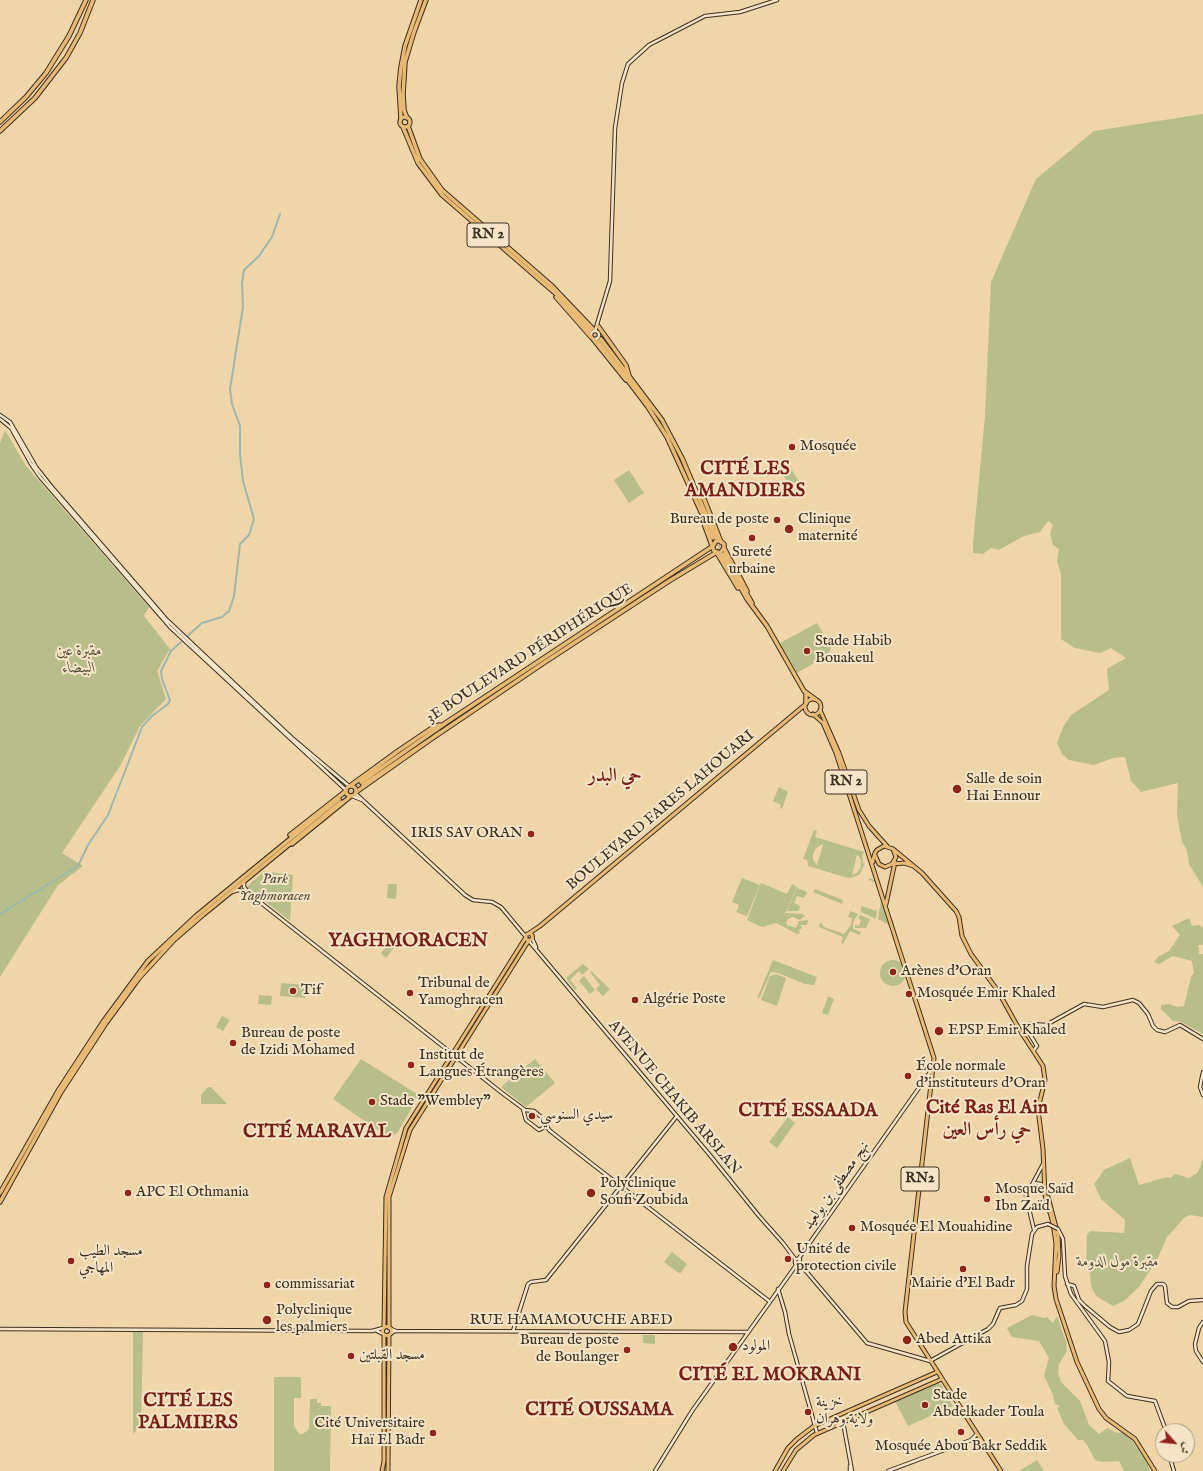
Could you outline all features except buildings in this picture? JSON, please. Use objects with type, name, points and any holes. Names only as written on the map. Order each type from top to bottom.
[{"type":"highway","points":[[0,122],[26,97],[46,73],[69,36],[86,0]]},
{"type":"highway","points":[[0,131],[35,98],[66,58],[80,33],[93,0]]},
{"type":"highway","name":"RN 2","points":[[421,0],[405,46],[399,86],[400,124],[403,127],[418,163],[439,192],[547,285],[595,330]]},
{"type":"highway","name":"RN 2","points":[[426,0],[405,62],[403,94],[404,110],[410,122],[408,126],[420,159],[442,190],[551,285],[567,297],[595,330]]},
{"type":"highway","points":[[401,119],[407,118]]},
{"type":"highway","points":[[403,127],[408,126]]},
{"type":"highway","points":[[547,285],[625,379],[632,385]]},
{"type":"highway","points":[[595,330],[626,365],[628,376]]},
{"type":"highway","points":[[595,330],[618,358],[628,376]]},
{"type":"highway","points":[[712,547],[714,539],[696,494],[682,458],[662,420],[599,340],[667,437],[696,494],[704,499],[721,542],[746,586],[748,598]]},
{"type":"highway","points":[[712,547],[716,542],[721,542]]},
{"type":"highway","points":[[712,547],[722,556],[767,626],[804,690],[807,698],[806,704]]},
{"type":"highway","name":"3E BOULEVARD PÉRIPHÉRIQUE","points":[[550,656],[712,547]]},
{"type":"highway","points":[[362,784],[550,656],[717,552],[722,552],[724,548]]},
{"type":"highway","points":[[711,556],[722,556]]},
{"type":"highway","points":[[722,556],[740,592],[748,598]]},
{"type":"highway","points":[[804,690],[815,699]]},
{"type":"highway","points":[[284,846],[292,833],[349,786],[436,726],[444,727]]},
{"type":"highway","points":[[0,1202],[61,1092],[106,1023],[139,978],[174,940],[284,846],[302,838],[355,792],[439,736],[444,727]]},
{"type":"highway","points":[[349,786],[354,788],[355,792]]},
{"type":"highway","points":[[346,790],[346,794],[351,796]]},
{"type":"highway","points":[[0,1193],[58,1091],[137,973],[169,939],[340,800]]},
{"type":"main road","points":[[595,330],[598,339],[592,338],[595,330],[600,317],[610,281],[614,140],[622,83],[631,60],[649,45],[664,36],[682,29],[705,16],[740,12],[777,0]]},
{"type":"main road","points":[[0,415],[10,422],[41,473],[106,552]]},
{"type":"main road","points":[[0,419],[10,428],[34,468],[181,636],[292,738],[349,786]]},
{"type":"main road","points":[[186,640],[346,790]]},
{"type":"main road","points":[[797,713],[807,712],[813,714],[820,710],[820,704],[815,699],[809,700],[806,704],[807,712]]},
{"type":"main road","name":"BOULEVARD FARES LAHOUARI","points":[[529,938],[540,926],[806,704]]},
{"type":"main road","name":"RN 2","points":[[820,710],[838,749],[859,810],[869,826],[887,846]]},
{"type":"main road","name":"RN 2","points":[[813,714],[822,721],[833,744],[870,855]]},
{"type":"main road","name":"AVENUE CHAKIB ARSLAN","points":[[355,792],[464,895],[473,900],[488,901],[497,904],[529,938],[537,950],[610,1039],[677,1116],[867,1343],[930,1361]]},
{"type":"main road","points":[[351,796],[362,800]]},
{"type":"main road","points":[[916,867],[900,863],[885,867],[879,864],[875,855],[879,848],[887,846],[893,849],[916,867],[956,911],[959,918],[962,936],[971,954],[998,991],[1019,1029],[1043,1066],[1045,1073],[1038,1109],[1044,1162],[1045,1190],[1058,1235],[1059,1256],[1055,1290],[1056,1299],[1077,1362],[1099,1409],[1106,1418],[1135,1439],[1155,1471]]},
{"type":"main road","points":[[893,849],[896,854],[894,864]]},
{"type":"main road","name":"RN2","points":[[870,855],[873,860],[874,868]]},
{"type":"main road","name":"RN2","points":[[870,855],[934,1058],[905,1312],[910,1329],[1001,1471]]},
{"type":"main road","name":"RN2","points":[[873,860],[875,855]]},
{"type":"main road","name":"RN2","points":[[873,860],[879,864]]},
{"type":"main road","name":"RN2","points":[[886,906],[894,864]]},
{"type":"main road","points":[[245,880],[244,887],[250,894],[523,1109],[534,1111],[546,1121],[546,1125],[549,1130],[769,1301]]},
{"type":"main road","points":[[223,898],[238,890],[250,894]]},
{"type":"main road","points":[[388,1471],[390,1328],[389,1197],[410,1130],[454,1056],[529,938]]},
{"type":"main road","points":[[382,1471],[384,1461],[383,1334],[386,1197],[406,1128],[526,945],[529,938]]},
{"type":"main road","points":[[529,938],[537,950]]},
{"type":"main road","points":[[1034,1050],[1036,1046],[1026,1028],[1029,1024],[1039,1026],[1046,1025],[1080,1005],[1103,1007],[1133,1000],[1139,1003],[1148,1014],[1153,1026],[1157,1030],[1163,1032],[1168,1031],[1180,1025],[1203,1039]]},
{"type":"main road","name":"نهج مصطفى بن بولعيد","points":[[655,1471],[670,1445],[747,1332],[934,1066]]},
{"type":"main road","points":[[1203,1072],[1200,1087],[1203,1095]]},
{"type":"main road","points":[[523,1109],[526,1120],[539,1130],[549,1130]]},
{"type":"main road","points":[[525,1116],[530,1111]]},
{"type":"main road","points":[[513,1331],[528,1284],[531,1282],[546,1280],[677,1116]]},
{"type":"main road","points":[[543,1129],[546,1125]]},
{"type":"main road","points":[[930,1361],[988,1329],[993,1324],[1000,1308],[1016,1305],[1022,1301],[1027,1289],[1027,1266],[1034,1230],[1026,1199],[1029,1189],[1044,1162]]},
{"type":"main road","points":[[1033,1183],[1041,1184],[1045,1190]]},
{"type":"main road","points":[[1034,1230],[1039,1226],[1048,1224],[1058,1229],[1063,1239],[1067,1284],[1073,1299],[1105,1341],[1110,1383],[1127,1396],[1155,1401],[1163,1423]]},
{"type":"main road","points":[[1067,1284],[1074,1286],[1079,1300],[1085,1306],[1110,1327],[1119,1332],[1129,1330],[1138,1324],[1151,1291],[1157,1284],[1163,1284],[1165,1286],[1167,1303],[1172,1307],[1178,1307],[1189,1301],[1203,1300]]},
{"type":"main road","points":[[778,1289],[817,1433]]},
{"type":"main road","points":[[1203,1322],[1194,1342],[1196,1351],[1203,1362]]},
{"type":"main road","points":[[0,1329],[374,1331],[390,1328],[396,1331]]},
{"type":"main road","points":[[374,1331],[389,1335],[396,1331]]},
{"type":"main road","name":"RUE HAMAMOUCHE ABED","points":[[396,1331],[747,1332]]},
{"type":"main road","points":[[775,1471],[788,1448],[797,1439],[816,1425],[937,1372]]},
{"type":"main road","points":[[783,1471],[788,1461],[799,1447],[817,1433],[942,1379]]},
{"type":"main road","points":[[856,1407],[861,1414]]},
{"type":"main road","points":[[856,1407],[857,1416]]},
{"type":"main road","points":[[842,1422],[851,1471]]},
{"type":"main road","points":[[970,1440],[977,1434]]},
{"type":"main road","points":[[888,1471],[970,1440],[981,1439]]},
{"type":"green space","points":[[1203,114],[1203,887],[1189,864],[1187,850],[1182,842],[1177,815],[1178,783],[1141,792],[1131,781],[1125,757],[1113,758],[1094,765],[1069,760],[1062,754],[1057,743],[1063,727],[1071,715],[1109,690],[1107,669],[1126,658],[1111,648],[1100,653],[1075,648],[1061,639],[1061,574],[1057,561],[1059,549],[1053,545],[1050,534],[1053,525],[1048,521],[1040,532],[1024,536],[999,550],[991,548],[983,554],[973,553],[973,543],[985,416],[991,282],[1036,179],[1094,131]]},
{"type":"green space","name":"مقبرة عين البيضاء","points":[[5,430],[26,466],[149,607],[144,616],[171,650],[168,652],[157,671],[166,699],[140,726],[120,766],[62,853],[83,866],[58,885],[0,977],[0,443]]},
{"type":"green space","points":[[786,460],[798,480],[790,486],[777,466]]},
{"type":"green space","points":[[629,470],[644,493],[629,503],[614,480]]},
{"type":"green space","name":"Stade Habib Bouakeul","points":[[817,623],[831,647],[828,655],[797,673],[780,643]]},
{"type":"green space","points":[[779,787],[788,792],[782,809],[780,808],[781,805],[773,801]]},
{"type":"green space","points":[[814,830],[817,831],[815,837],[864,852],[862,856],[864,865],[860,874],[848,878],[808,866],[807,860],[803,859]],"holes":[[[823,845],[817,865],[813,860],[813,854],[816,848]],[[857,854],[861,860],[861,867],[857,873],[852,875]]]},
{"type":"green space","name":"Park Yaghmoracen","points":[[264,871],[293,875],[290,921],[247,887]]},
{"type":"green space","points":[[875,877],[889,925],[878,919],[881,901],[875,882],[869,880],[868,882],[869,878],[874,880]]},
{"type":"green space","points":[[742,878],[760,885],[747,916],[736,912],[739,905],[732,902]]},
{"type":"green space","points":[[761,883],[787,894],[792,884],[797,887],[786,912],[782,915],[786,913],[803,914],[805,916],[800,920],[793,917],[788,919],[786,922],[787,925],[796,928],[799,921],[808,920],[807,925],[800,925],[802,928],[799,930],[800,933],[797,934],[776,923],[762,927],[747,920]]},
{"type":"green space","points":[[388,884],[397,884],[396,899],[387,898]]},
{"type":"green space","points":[[797,888],[807,892],[804,898],[797,896],[794,903],[800,906],[799,911],[787,911]]},
{"type":"green space","points":[[815,889],[843,900],[842,904],[813,892]]},
{"type":"green space","points":[[861,906],[877,911],[876,919],[861,912]]},
{"type":"green space","points":[[850,911],[858,914],[853,923],[853,929],[861,932],[860,935],[850,931],[843,944],[841,943],[843,937],[819,927],[820,922],[824,927],[844,934],[851,925],[852,918],[848,917]]},
{"type":"green space","points":[[860,915],[870,919],[866,928],[855,928],[855,925],[859,926],[861,920],[858,918]]},
{"type":"green space","points":[[1189,918],[1192,926],[1199,925],[1203,928],[1203,945],[1198,945],[1199,954],[1203,954],[1203,1034],[1181,1022],[1173,1021],[1161,1009],[1161,1005],[1169,1004],[1177,1007],[1184,1006],[1191,977],[1194,973],[1192,961],[1173,956],[1159,964],[1154,962],[1158,957],[1169,951],[1180,935],[1172,926]]},
{"type":"green space","points":[[396,933],[402,937],[386,958],[381,953]]},
{"type":"green space","points":[[773,960],[817,977],[814,985],[805,984],[778,973],[771,972],[760,997],[757,998]]},
{"type":"green space","name":"Arènes d'Oran","points":[[893,960],[902,964],[906,973],[902,982],[893,986],[884,982],[880,973],[884,964]]},
{"type":"green space","points":[[583,964],[589,969],[582,975],[579,971],[570,980],[577,988],[575,990],[567,980],[567,977]]},
{"type":"green space","points":[[591,971],[610,989],[603,996],[596,989],[600,985],[590,972]]},
{"type":"green space","points":[[776,974],[786,978],[777,1006],[761,1000],[770,976]]},
{"type":"green space","points":[[584,976],[595,990],[590,994],[579,981]]},
{"type":"green space","name":"Tif","points":[[281,983],[306,985],[305,998],[280,996]]},
{"type":"green space","points":[[259,995],[272,996],[271,1005],[258,1004]]},
{"type":"green space","points":[[828,996],[834,999],[828,1015],[822,1013]]},
{"type":"green space","points":[[222,1016],[230,1020],[223,1031],[216,1027]]},
{"type":"green space","points":[[361,1059],[419,1095],[398,1132],[389,1138],[333,1099]]},
{"type":"green space","points":[[535,1059],[555,1083],[526,1107],[502,1088],[502,1086]]},
{"type":"green space","points":[[208,1087],[211,1087],[227,1104],[201,1104],[201,1095]]},
{"type":"green space","points":[[788,1117],[795,1123],[777,1148],[769,1142]]},
{"type":"green space","name":"مقبرة مول الدومة","points":[[1130,1158],[1139,1185],[1167,1177],[1171,1178],[1175,1174],[1189,1178],[1198,1172],[1203,1159],[1203,1217],[1190,1215],[1184,1218],[1167,1237],[1157,1260],[1139,1287],[1124,1301],[1113,1306],[1096,1296],[1091,1286],[1090,1273],[1086,1265],[1087,1235],[1090,1231],[1124,1233],[1125,1220],[1101,1199],[1094,1184],[1104,1170]]},
{"type":"green space","points":[[672,1252],[687,1264],[680,1274],[664,1262]]},
{"type":"green space","points":[[1032,1315],[1044,1318],[1047,1317],[1053,1323],[1057,1316],[1066,1342],[1067,1351],[1059,1364],[1058,1373],[1061,1382],[1080,1401],[1089,1425],[1099,1434],[1107,1428],[1117,1433],[1123,1432],[1130,1437],[1147,1463],[1150,1471],[1124,1471],[1119,1461],[1102,1462],[1095,1460],[1083,1440],[1078,1440],[1064,1424],[1057,1408],[1060,1406],[1055,1404],[1053,1395],[1044,1376],[1049,1358],[1039,1341],[1012,1337],[1007,1328]]},
{"type":"green space","points":[[133,1331],[143,1332],[141,1425],[133,1434]]},
{"type":"green space","points":[[643,1335],[655,1335],[655,1344],[643,1343]]},
{"type":"green space","points":[[274,1377],[301,1377],[301,1398],[294,1398],[294,1426],[299,1434],[303,1434],[309,1429],[310,1399],[317,1399],[317,1403],[321,1403],[321,1406],[331,1406],[330,1471],[274,1471]]},
{"type":"green space","name":"Stade Abdelkader Toula","points":[[937,1383],[941,1384],[953,1406],[908,1426],[895,1401]]},
{"type":"green space","points":[[1037,1460],[1044,1471],[1019,1471]]},
{"type":"waterway","points":[[117,792],[142,727],[152,716],[168,704],[170,700],[162,679],[161,671],[171,651],[202,623],[222,617],[229,611],[234,596],[240,544],[249,535],[254,519],[243,481],[240,454],[240,426],[232,404],[230,389],[243,307],[242,283],[244,270],[259,256],[272,237],[280,214]]},
{"type":"waterway","points":[[0,914],[78,866],[88,845],[108,815],[116,794]]},
{"type":"tunnel","points":[[593,329],[601,339]]},
{"type":"tunnel","points":[[590,331],[598,341]]},
{"type":"tunnel","points":[[713,538],[722,555]]},
{"type":"tunnel","points":[[717,539],[724,554]]},
{"type":"tunnel","points":[[339,799],[361,782]]},
{"type":"tunnel","points":[[347,797],[363,785]]},
{"type":"place","name":"Mosquée","points":[[792,447]]},
{"type":"place","name":"Bureau de poste","points":[[777,520]]},
{"type":"place","name":"Clinique maternité","points":[[789,529]]},
{"type":"place","name":"Sureté urbaine","points":[[752,538]]},
{"type":"place","name":"Stade Habib Bouakeul","points":[[807,651]]},
{"type":"place","name":"Salle de soin Hai Ennour","points":[[957,789]]},
{"type":"place","name":"IRIS SAV ORAN","points":[[531,834]]},
{"type":"place","name":"Arènes d'Oran","points":[[893,972]]},
{"type":"place","name":"Tif","points":[[293,991]]},
{"type":"place","name":"Tribunal de Yamoghracen","points":[[410,993]]},
{"type":"place","name":"Mosquée Emir Khaled","points":[[909,994]]},
{"type":"place","name":"Algérie Poste","points":[[635,1000]]},
{"type":"place","name":"EPSP Emir Khaled","points":[[939,1031]]},
{"type":"place","name":"Bureau de poste de Izidi Mohamed","points":[[233,1043]]},
{"type":"place","name":"Institut de Langues Étrangères","points":[[411,1065]]},
{"type":"place","name":"École normale d'instituteurs d'Oran","points":[[908,1076]]},
{"type":"place","name":"Stade \"Wembley\"","points":[[372,1102]]},
{"type":"place","name":"سيدي السنوسي","points":[[532,1116]]},
{"type":"place","name":"APC El Othmania","points":[[128,1193]]},
{"type":"place","name":"Polyclinique Soufi Zoubida","points":[[591,1193]]},
{"type":"place","name":"Mosque Saïd Ibn Zaïd","points":[[987,1199]]},
{"type":"place","name":"Mosquée El Mouahidine","points":[[852,1228]]},
{"type":"place","name":"Unité de protection civile","points":[[788,1259]]},
{"type":"place","name":"مسجد الطيب المهاجي","points":[[71,1261]]},
{"type":"place","name":"Mairie d'El Badr","points":[[963,1269]]},
{"type":"place","name":"commissariat","points":[[267,1285]]},
{"type":"place","name":"Polyclinique les palmiers","points":[[267,1320]]},
{"type":"place","name":"Abed Attika","points":[[907,1340]]},
{"type":"place","name":"المولود","points":[[733,1347]]},
{"type":"place","name":"Bureau de poste de Boulanger","points":[[627,1350]]},
{"type":"place","name":"مسجد القبلتين","points":[[351,1356]]},
{"type":"place","name":"Stade Abdelkader Toula","points":[[925,1405]]},
{"type":"place","name":"خزينة ولاية وهران","points":[[808,1412]]},
{"type":"place","name":"Mosquée Abou Bakr Seddik","points":[[961,1432]]},
{"type":"place","name":"Cité Universitaire Haï El Badr","points":[[433,1433]]},
{"type":"district","name":"CITÉ LES AMANDIERS","points":[[745,481]]},
{"type":"district","name":"حي البدر","points":[[615,777]]},
{"type":"district","name":"YAGHMORACEN","points":[[408,942]]},
{"type":"district","name":"CITÉ ESSAADA","points":[[808,1112]]},
{"type":"district","name":"Cité Ras El Ain حي رأس العين","points":[[987,1120]]},
{"type":"district","name":"CITÉ MARAVAL","points":[[317,1133]]},
{"type":"district","name":"CITÉ EL MOKRANI","points":[[770,1376]]},
{"type":"district","name":"CITÉ OUSSAMA","points":[[599,1411]]},
{"type":"district","name":"CITÉ LES PALMIERS","points":[[188,1413]]}]
